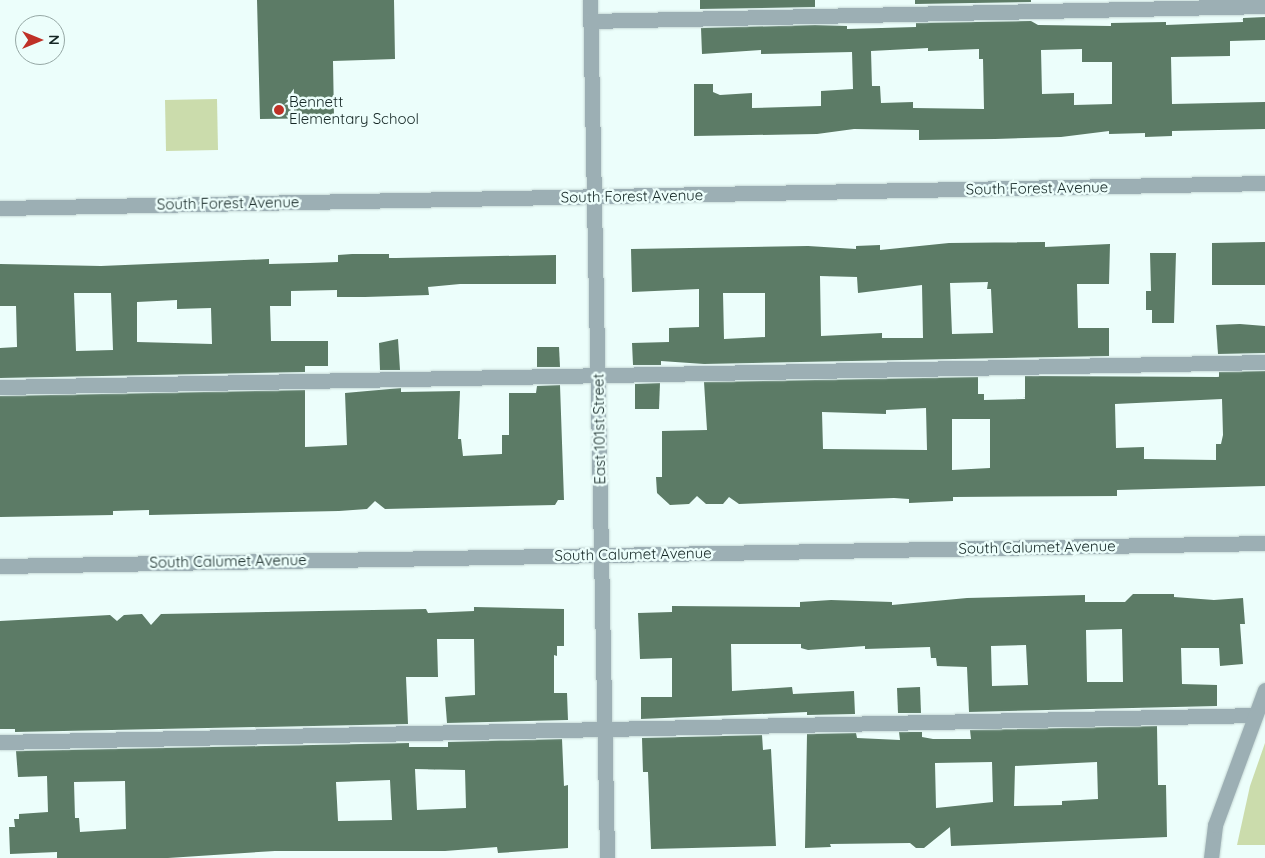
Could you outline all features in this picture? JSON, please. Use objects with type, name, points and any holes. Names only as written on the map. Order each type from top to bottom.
[{"type":"street","name":"East 101st Street","points":[[590,0],[607,858]]},
{"type":"street","points":[[590,21],[1265,6]]},
{"type":"street","name":"South Forest Avenue","points":[[0,208],[1265,184]]},
{"type":"street","points":[[0,387],[1265,362]]},
{"type":"street","name":"South Calumet Avenue","points":[[0,566],[1265,543]]},
{"type":"street","points":[[1211,858],[1215,825],[1254,715],[1265,690]]},
{"type":"street","points":[[0,742],[1254,715]]},
{"type":"green space","points":[[217,99],[218,150],[166,151],[165,100]]},
{"type":"green space","points":[[1265,743],[1265,845],[1237,845],[1250,786]]},
{"type":"building","points":[[257,0],[394,0],[395,59],[333,61],[334,118],[260,119]]},
{"type":"building","points":[[700,0],[815,0],[815,7],[700,9]]},
{"type":"building","points":[[915,0],[1031,0],[1031,2],[915,4]]},
{"type":"building","points":[[1265,17],[1265,40],[1230,41],[1230,56],[1171,57],[1172,104],[1265,102],[1265,129],[1172,131],[1172,136],[1145,137],[1145,133],[1109,134],[1109,131],[1061,137],[919,140],[919,130],[854,129],[817,134],[694,136],[694,84],[713,84],[713,92],[720,95],[752,93],[752,108],[821,106],[821,91],[853,89],[852,52],[761,54],[761,50],[702,54],[701,28],[815,25],[847,26],[847,29],[916,27],[916,23],[1031,21],[1038,25],[1111,26],[1111,23],[1166,22],[1166,25],[1243,22],[1243,18]],"holes":[[[928,48],[928,51],[979,49],[979,59],[983,59],[984,109],[913,108],[913,102],[881,103],[880,86],[872,86],[871,51]],[[1082,49],[1082,62],[1112,62],[1112,104],[1074,105],[1074,93],[1042,94],[1041,50]]]},
{"type":"building","points":[[1045,242],[1045,247],[1110,244],[1109,284],[1077,284],[1078,328],[1109,328],[1109,356],[704,364],[661,361],[661,365],[633,365],[632,343],[669,342],[669,328],[699,327],[699,289],[632,292],[631,249],[808,246],[856,249],[856,246],[880,245],[880,250],[949,243]],"holes":[[[820,276],[857,277],[858,293],[922,285],[923,338],[882,338],[882,333],[821,336]],[[988,282],[987,289],[991,289],[993,333],[952,334],[950,283]],[[723,293],[765,293],[765,337],[724,339]]]},
{"type":"building","points":[[1265,242],[1265,285],[1212,285],[1212,243]]},
{"type":"building","points":[[1150,253],[1176,253],[1174,323],[1152,323],[1152,310],[1146,310],[1146,291],[1151,291]]},
{"type":"building","points":[[389,254],[389,258],[396,258],[556,255],[556,284],[460,284],[428,287],[429,295],[365,297],[337,297],[337,290],[291,291],[291,306],[270,306],[271,341],[328,341],[328,366],[305,366],[305,372],[0,378],[0,348],[17,347],[16,306],[0,306],[0,264],[101,266],[269,259],[269,264],[310,263],[338,262],[338,255]],"holes":[[[74,293],[111,293],[113,350],[76,351]],[[177,300],[177,309],[211,308],[212,344],[137,342],[137,302]]]},
{"type":"building","points":[[1216,325],[1265,326],[1265,353],[1218,354]]},
{"type":"building","points":[[398,339],[400,370],[380,370],[379,343]]},
{"type":"building","points":[[537,347],[559,347],[560,367],[537,367]]},
{"type":"building","points":[[1265,371],[1265,486],[1117,490],[1117,496],[953,497],[953,501],[909,503],[909,499],[894,498],[739,504],[729,497],[723,504],[706,504],[697,496],[689,504],[670,505],[657,493],[656,477],[662,477],[662,431],[707,430],[704,382],[978,377],[978,394],[984,394],[984,400],[1025,399],[1025,376],[1219,377],[1219,372]],"holes":[[[1222,399],[1223,435],[1221,444],[1216,444],[1216,460],[1144,459],[1144,447],[1116,448],[1115,404]],[[926,408],[927,450],[823,449],[822,412],[886,414],[886,410]],[[952,419],[990,419],[990,468],[952,470]]]},
{"type":"building","points":[[660,383],[659,409],[635,409],[635,384]]},
{"type":"building","points":[[560,385],[564,500],[558,500],[555,505],[385,509],[375,501],[367,509],[339,511],[149,515],[149,510],[113,511],[113,515],[0,517],[0,396],[305,390],[305,447],[347,445],[345,393],[401,388],[401,392],[460,391],[458,439],[461,439],[463,456],[502,454],[502,435],[509,435],[509,393],[536,393],[537,386]]},
{"type":"building","points":[[1133,594],[1174,594],[1174,597],[1214,600],[1243,598],[1245,624],[1240,624],[1243,664],[1220,666],[1219,648],[1181,648],[1182,684],[1217,685],[1217,706],[969,712],[967,667],[937,666],[936,658],[931,658],[930,647],[865,649],[865,646],[808,650],[801,648],[801,644],[731,644],[732,691],[792,687],[793,694],[854,691],[855,714],[807,715],[807,712],[641,719],[641,697],[672,697],[672,658],[640,659],[638,613],[672,612],[672,606],[800,607],[800,602],[831,600],[892,602],[892,605],[967,598],[1085,595],[1085,602],[1125,602]],"holes":[[[1122,629],[1123,682],[1087,682],[1086,630]],[[1026,645],[1028,685],[992,686],[991,646]]]},
{"type":"building","points":[[474,607],[564,609],[564,646],[557,646],[557,656],[554,655],[554,693],[567,693],[568,720],[447,723],[445,697],[475,695],[474,639],[437,639],[438,677],[406,677],[408,724],[15,732],[15,729],[0,729],[0,621],[110,615],[117,621],[124,615],[142,614],[151,625],[161,614],[426,609],[428,613],[474,611]]},
{"type":"building","points":[[920,687],[921,713],[898,713],[897,688]]},
{"type":"building","points":[[1157,726],[1158,785],[1166,785],[1167,837],[951,846],[950,827],[924,848],[916,848],[910,843],[830,844],[831,847],[805,848],[807,734],[856,733],[857,738],[900,740],[899,732],[922,732],[922,737],[933,739],[971,739],[970,730]],"holes":[[[992,762],[993,802],[936,808],[935,763]],[[1097,762],[1098,799],[1062,801],[1062,805],[1014,806],[1015,766]]]},
{"type":"building","points":[[762,735],[763,750],[771,749],[776,846],[651,849],[648,772],[643,772],[642,738]]},
{"type":"building","points":[[562,739],[564,786],[568,785],[568,848],[498,853],[497,847],[445,851],[275,851],[168,858],[57,858],[57,852],[10,854],[9,827],[15,827],[14,819],[19,819],[19,814],[48,812],[47,776],[18,777],[16,751],[409,743],[409,747],[448,747],[448,742]],"holes":[[[415,769],[465,770],[466,808],[417,810]],[[390,780],[392,820],[338,821],[336,782]],[[125,781],[126,829],[80,832],[79,818],[75,818],[74,782]]]},
{"type":"place","name":"Bennett Elementary School","points":[[279,110]]}]
